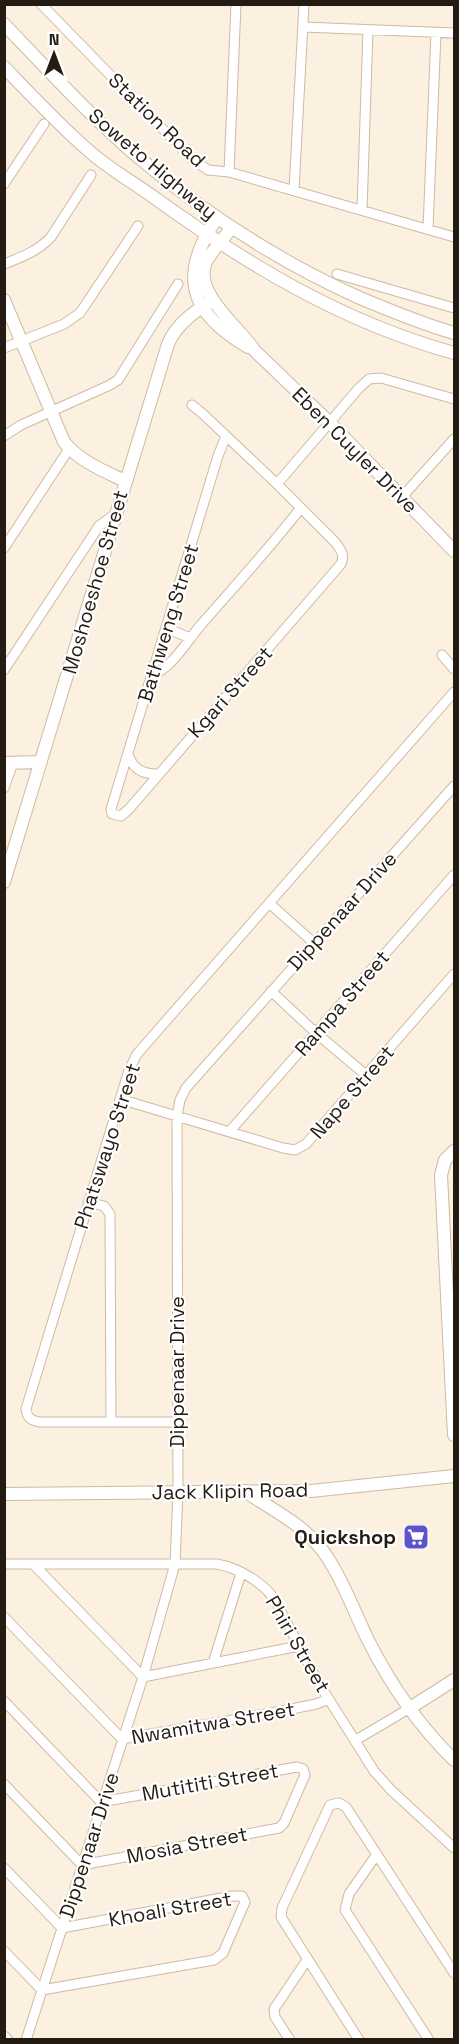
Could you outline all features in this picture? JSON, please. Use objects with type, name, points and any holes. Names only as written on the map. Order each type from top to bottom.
[{"type":"street","name":"Station Road","points":[[41,4],[192,159],[208,170],[229,172],[454,237]]},
{"type":"street","points":[[229,172],[236,4]]},
{"type":"street","points":[[294,190],[304,4]]},
{"type":"street","name":"Soweto Highway","points":[[4,24],[67,90],[131,151],[216,218],[326,283],[413,320],[454,333]]},
{"type":"street","points":[[303,27],[454,33]]},
{"type":"street","points":[[362,210],[368,30]]},
{"type":"street","points":[[428,229],[436,33]]},
{"type":"street","name":"Soweto Highway","points":[[4,67],[60,125],[90,152],[220,244],[320,302],[397,335],[454,353]]},
{"type":"street","points":[[4,184],[44,124]]},
{"type":"street","points":[[4,264],[34,251],[51,237],[91,175]]},
{"type":"street","name":"Eben Cuyler Drive","points":[[216,218],[206,234],[194,266],[194,289],[225,330],[255,351],[330,423],[454,551]]},
{"type":"street","points":[[4,348],[73,320],[80,314],[138,226]]},
{"type":"street","name":"Eben Cuyler Drive","points":[[207,304],[204,273],[206,263],[231,228]]},
{"type":"street","points":[[337,274],[454,308]]},
{"type":"street","points":[[4,436],[21,425],[118,380],[178,284]]},
{"type":"street","points":[[4,300],[59,433],[69,449],[92,465],[125,481]]},
{"type":"street","name":"Moshoeshoe Street","points":[[4,882],[79,639],[114,515],[171,337],[178,327],[207,304]]},
{"type":"street","points":[[277,484],[359,388],[373,378],[454,399]]},
{"type":"street","points":[[152,676],[173,661],[300,509],[277,484],[192,405]]},
{"type":"street","name":"Bathweng Street","points":[[111,809],[226,436]]},
{"type":"street","points":[[402,497],[454,439]]},
{"type":"street","points":[[4,548],[69,449]]},
{"type":"street","name":"Kgari Street","points":[[111,809],[114,816],[121,816],[341,564],[343,554],[300,509]]},
{"type":"street","points":[[4,670],[99,526],[114,515]]},
{"type":"street","points":[[166,628],[190,638]]},
{"type":"street","points":[[442,655],[454,669]]},
{"type":"street","name":"Phatswayo Street","points":[[177,1422],[39,1422],[29,1417],[26,1409],[129,1070],[137,1054],[454,692]]},
{"type":"street","points":[[128,753],[137,769],[157,774]]},
{"type":"street","points":[[4,788],[9,763],[40,762]]},
{"type":"street","name":"Dippenaar Drive","points":[[26,2040],[142,1677],[175,1564],[178,1492],[177,1116],[180,1100],[186,1088],[454,786]]},
{"type":"street","name":"Rampa Street","points":[[230,1131],[454,875]]},
{"type":"street","points":[[269,903],[314,943]]},
{"type":"street","name":"Nape Street","points":[[120,1099],[284,1148],[300,1149],[454,974]]},
{"type":"street","points":[[271,992],[366,1075]]},
{"type":"street","points":[[454,1151],[446,1160],[441,1175],[452,1343],[454,1436]]},
{"type":"street","points":[[88,1202],[104,1206],[110,1214],[111,1421]]},
{"type":"street","name":"Jack Klipin Road","points":[[4,1494],[328,1490],[454,1476]]},
{"type":"street","points":[[245,1491],[303,1530],[326,1554],[369,1641],[410,1708],[427,1731],[454,1760]]},
{"type":"street","points":[[33,1563],[142,1677],[299,1646]]},
{"type":"street","name":"Phiri Street","points":[[4,1564],[217,1563],[257,1582],[272,1594],[329,1699],[381,1779],[454,1848]]},
{"type":"street","points":[[213,1663],[241,1573]]},
{"type":"street","name":"Nwamitwa Street","points":[[4,1617],[122,1739],[272,1713],[329,1699]]},
{"type":"street","points":[[356,1740],[454,1680]]},
{"type":"street","points":[[4,1701],[101,1802]]},
{"type":"street","name":"Mutititi Street","points":[[101,1802],[297,1767],[304,1772],[303,1780]]},
{"type":"street","name":"Mosia Street","points":[[82,1865],[279,1828],[284,1824],[303,1780]]},
{"type":"street","points":[[4,1784],[82,1865]]},
{"type":"street","points":[[359,2040],[283,1921],[281,1913],[330,1805],[336,1803],[346,1807],[454,1973]]},
{"type":"street","points":[[376,1854],[349,1894],[345,1910],[429,2040]]},
{"type":"street","points":[[4,1868],[62,1928]]},
{"type":"street","name":"Khoali Street","points":[[42,1990],[214,1960],[223,1953],[244,1906],[243,1897],[232,1896],[62,1928]]},
{"type":"street","points":[[4,1951],[42,1990]]},
{"type":"street","points":[[290,2040],[275,2017],[274,2009],[307,1960]]},
{"type":"place","name":"Quickshop","points":[[416,1537]]}]
